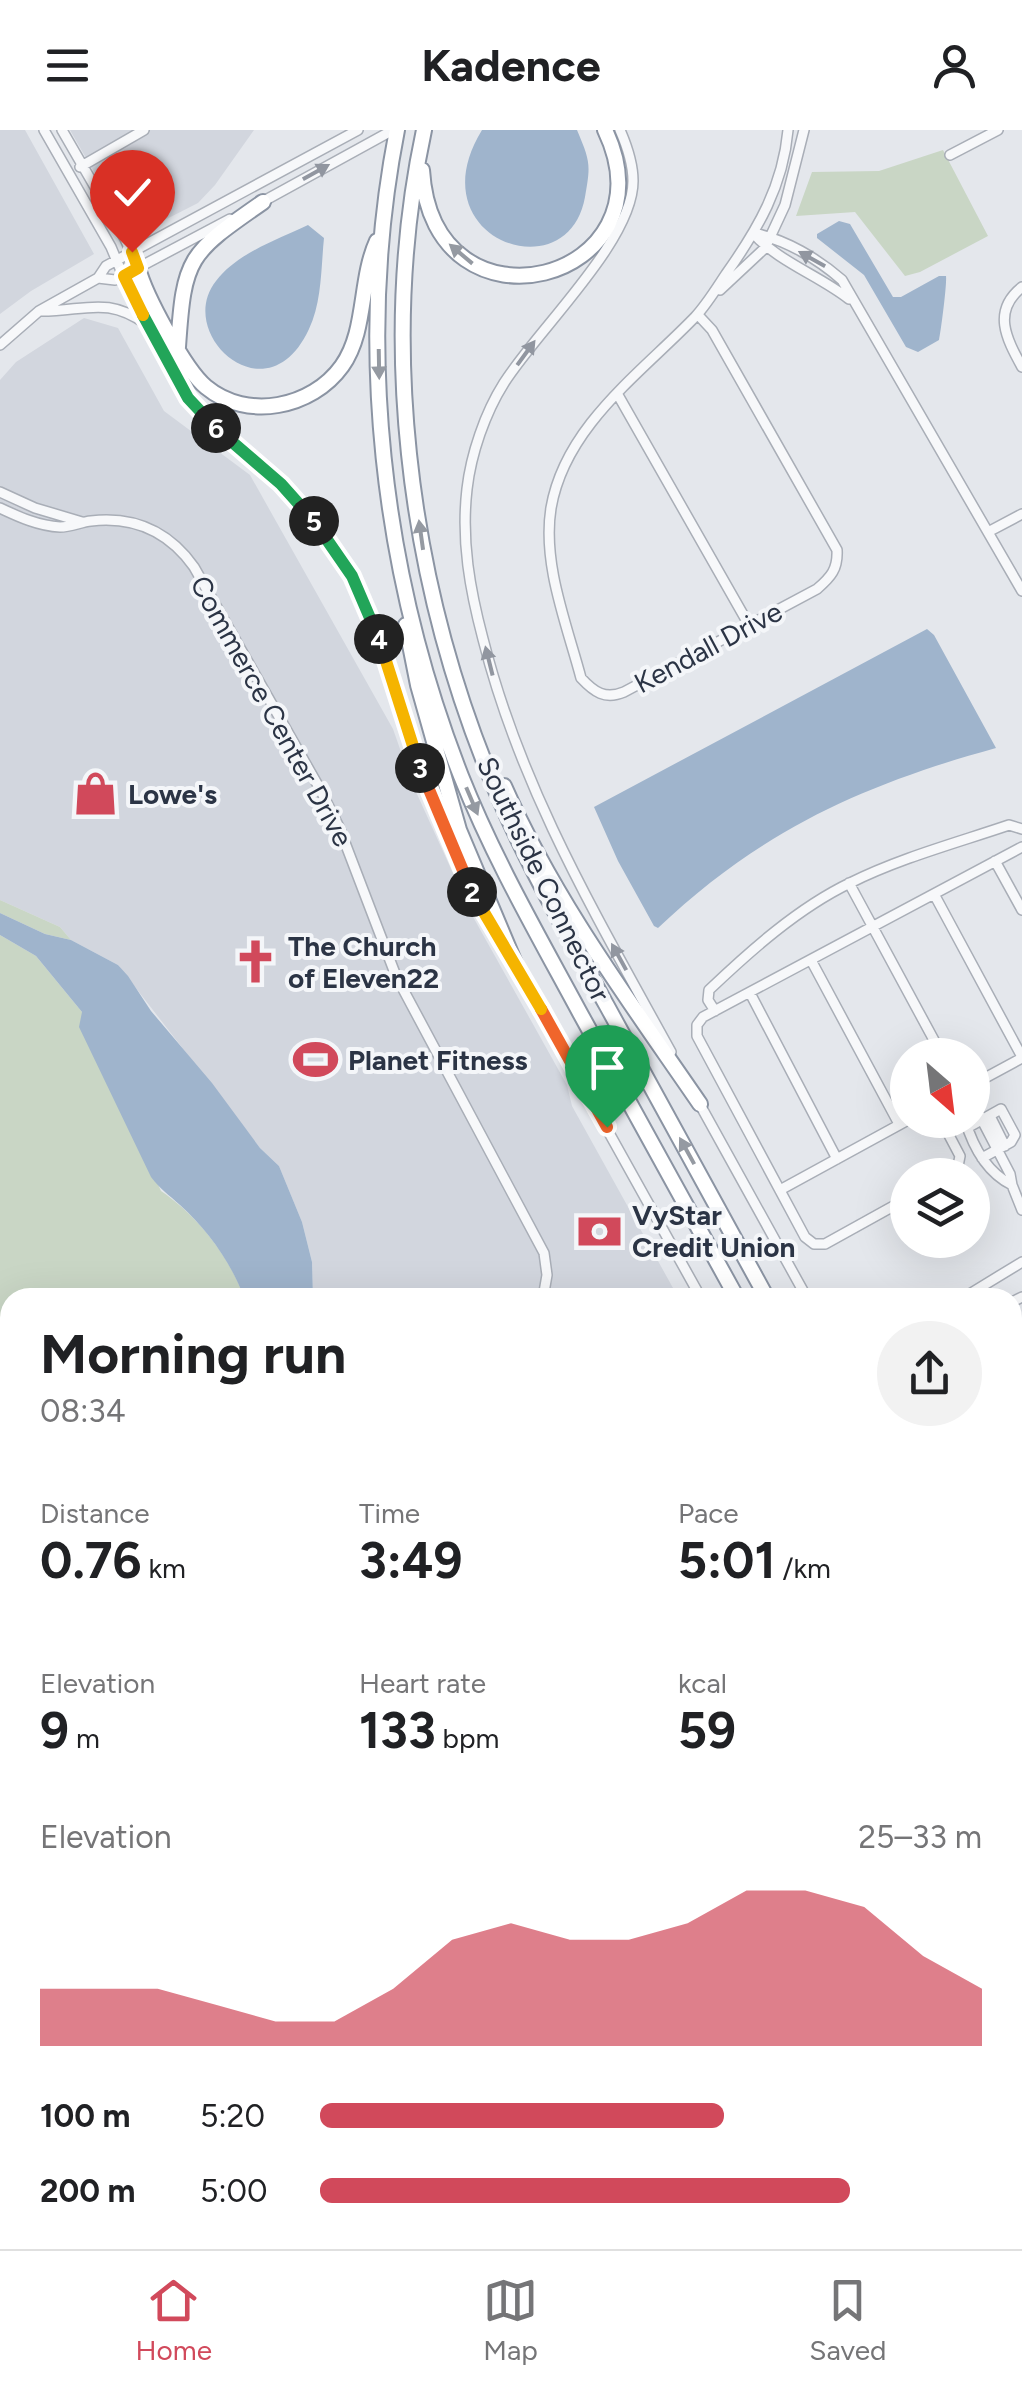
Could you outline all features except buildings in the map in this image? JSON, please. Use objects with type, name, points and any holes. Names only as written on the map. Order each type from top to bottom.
[{"type":"highway","name":"Southside Connector","points":[[395,130],[381,232],[381,414],[390,511],[432,692],[461,776],[512,887],[732,1288]]},
{"type":"highway","name":"Southside Connector","points":[[424,130],[406,263],[404,364],[412,469],[432,591],[466,712],[511,826],[763,1288]]},
{"type":"highway","points":[[419,156],[429,212],[458,256],[487,272],[517,278],[541,276],[585,254],[600,239],[614,212],[618,164],[605,130]]},
{"type":"highway","points":[[178,348],[180,301],[189,267],[215,235],[263,202]]},
{"type":"highway","points":[[131,272],[206,387],[227,400],[257,407],[296,401],[313,393],[343,364],[354,342],[368,260],[381,232]]},
{"type":"highway","points":[[402,574],[408,642],[441,770],[474,870],[518,968]]},
{"type":"highway","points":[[432,591],[485,742],[532,844],[587,938],[700,1104]]},
{"type":"street","points":[[44,130],[116,260],[131,272]]},
{"type":"street","points":[[62,130],[132,252],[131,272],[148,326],[178,382],[199,412],[303,506],[352,576],[374,622],[446,835],[484,915],[518,968],[696,1288]]},
{"type":"street","points":[[68,173],[144,130]]},
{"type":"street","points":[[0,345],[39,310],[98,278],[106,266],[358,130]]},
{"type":"street","points":[[98,278],[115,280],[395,130]]},
{"type":"street","points":[[620,130],[629,150],[634,182],[622,227],[502,385],[487,419],[467,487],[471,593],[493,680],[544,816],[801,1288]]},
{"type":"street","name":"Kendall Drive","points":[[698,314],[712,330],[838,550],[838,563],[832,577],[817,589],[615,696],[593,692],[582,678],[549,544],[552,506],[575,446],[594,419],[698,314],[754,233],[777,185],[788,130]]},
{"type":"street","name":"Kendall Drive","points":[[708,300],[766,248],[785,205],[804,130]]},
{"type":"street","points":[[950,156],[998,130]]},
{"type":"street","points":[[754,233],[771,236],[827,267],[842,280],[1022,591]]},
{"type":"street","points":[[754,233],[766,248],[818,276],[855,304]]},
{"type":"street","points":[[1022,286],[1008,301],[1003,327],[1022,366]]},
{"type":"street","points":[[39,310],[73,311],[105,305],[124,310],[148,326]]},
{"type":"street","points":[[618,394],[749,625]]},
{"type":"street","name":"Commerce Center Drive","points":[[0,492],[35,508],[82,522]]},
{"type":"street","name":"Commerce Center Drive","points":[[0,508],[40,524],[62,527],[117,520],[144,525],[173,542],[194,567],[340,827],[396,976],[544,1253],[548,1275],[545,1288]]},
{"type":"street","points":[[988,532],[1022,514]]},
{"type":"street","points":[[714,1011],[708,1000],[709,990],[768,938],[848,883],[1009,825],[1022,828]]},
{"type":"street","points":[[890,1208],[825,1244],[814,1244],[805,1237],[697,1036],[697,1026],[714,1011],[812,962],[1022,846]]},
{"type":"street","points":[[996,861],[1022,910]]},
{"type":"street","points":[[848,883],[933,1038]]},
{"type":"street","points":[[934,894],[1022,1058],[990,1075]]},
{"type":"street","points":[[812,962],[890,1098]]},
{"type":"street","points":[[750,993],[837,1158]]},
{"type":"street","points":[[973,1138],[982,1158],[1014,1135],[1002,1109],[990,1116]]},
{"type":"street","points":[[990,1126],[1022,1210]]},
{"type":"street","points":[[780,1190],[890,1130]]},
{"type":"street","points":[[990,1167],[1001,1180],[1012,1185]]},
{"type":"street","points":[[980,1288],[1022,1262]]},
{"type":"shaded area","points":[[0,130],[25,130],[94,254],[0,314]]},
{"type":"shaded area","points":[[70,130],[254,130],[198,203],[133,233],[126,228]]},
{"type":"shaded area","points":[[84,318],[118,328],[164,411],[250,475],[393,729],[412,783],[472,915],[673,1288],[313,1288],[312,1262],[302,1222],[279,1166],[260,1148],[118,965],[71,940],[60,927],[0,900],[0,380],[16,362]]},
{"type":"green space","points":[[943,150],[988,236],[920,272],[905,276],[855,212],[796,216],[812,172],[879,171]]},
{"type":"green space","points":[[0,900],[60,927],[71,940],[45,934],[0,913]]},
{"type":"green space","points":[[0,935],[36,956],[82,1012],[161,1191],[211,1238],[240,1288],[0,1288]]},
{"type":"water","points":[[482,130],[577,130],[585,149],[588,177],[573,226],[552,242],[527,247],[502,240],[481,224],[467,200],[466,168]]},
{"type":"water","points":[[839,221],[850,224],[893,297],[946,276],[939,340],[918,352],[906,347],[864,275],[817,238],[817,234]]},
{"type":"water","points":[[308,225],[324,238],[319,296],[309,329],[291,355],[271,367],[250,368],[231,359],[216,343],[207,324],[206,302],[216,281],[246,255]]},
{"type":"water","points":[[927,629],[934,635],[996,748],[901,778],[815,816],[735,864],[658,928],[654,926],[594,807]]},
{"type":"water","points":[[0,913],[45,934],[71,940],[118,965],[128,976],[151,1011],[260,1148],[279,1166],[302,1222],[312,1262],[313,1288],[240,1288],[209,1236],[151,1177],[79,1027],[82,1012],[36,956],[0,935]]},
{"type":"place","name":"Lowe's","points":[[95,794]]},
{"type":"place","name":"The Church of Eleven22","points":[[255,962]]},
{"type":"place","name":"Planet Fitness","points":[[315,1060]]},
{"type":"place","name":"VyStar Credit Union","points":[[599,1231]]},
{"type":"route","points":[[132,252],[138,268],[124,276],[128,290],[188,398],[213,426],[303,506],[352,576],[374,622],[421,770],[471,890],[607,1127]]}]
